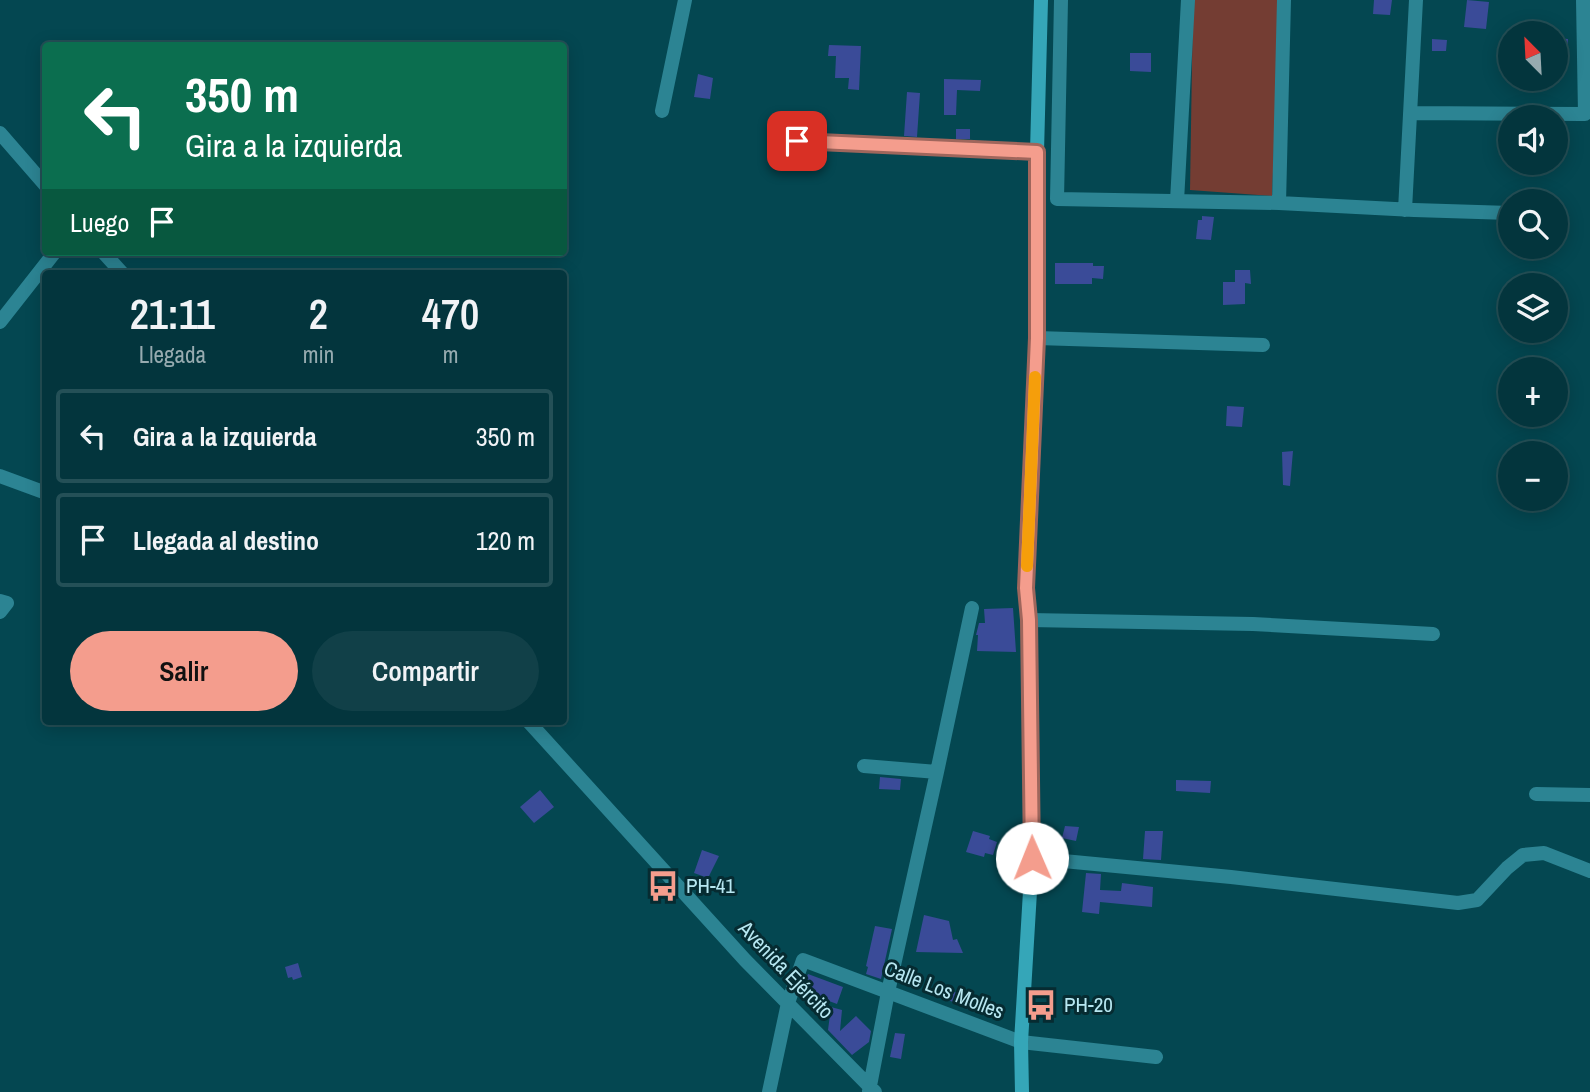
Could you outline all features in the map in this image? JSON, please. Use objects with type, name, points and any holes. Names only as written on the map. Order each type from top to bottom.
[{"type":"street","points":[[662,111],[685,0]]},
{"type":"street","points":[[1022,1092],[1021,1042],[1032,858],[1029,620],[1026,588],[1037,338],[1037,152],[1041,0]]},
{"type":"street","points":[[1061,0],[1058,199],[1279,203],[1498,213]]},
{"type":"street","points":[[1177,201],[1188,0]]},
{"type":"street","points":[[1279,203],[1284,0]]},
{"type":"street","points":[[1405,210],[1416,0]]},
{"type":"street","points":[[1410,113],[1585,114],[1583,0]]},
{"type":"street","points":[[0,133],[42,181]]},
{"type":"street","points":[[797,141],[1037,152]]},
{"type":"street","points":[[0,321],[52,256]]},
{"type":"street","points":[[107,256],[119,270]]},
{"type":"street","points":[[1037,338],[1263,345]]},
{"type":"street","points":[[0,477],[42,492]]},
{"type":"street","points":[[0,601],[7,603],[0,612]]},
{"type":"street","points":[[871,1090],[888,992],[972,608]]},
{"type":"street","points":[[1029,620],[1253,624],[1433,634]]},
{"type":"street","name":"Avenida Ejército","points":[[532,725],[745,960],[871,1090]]},
{"type":"street","points":[[864,766],[937,772]]},
{"type":"street","points":[[1536,794],[1590,796]]},
{"type":"street","points":[[1032,858],[1458,903],[1477,900],[1507,867],[1523,855],[1544,853],[1590,871]]},
{"type":"street","name":"Calle Los Molles","points":[[788,1003],[803,960],[1021,1042],[1156,1057]]},
{"type":"street","points":[[769,1092],[788,1003]]},
{"type":"shaded area","points":[[1193,0],[1280,0],[1272,196],[1190,190]]},
{"type":"building","points":[[1374,0],[1392,0],[1390,15],[1373,14]]},
{"type":"building","points":[[1467,0],[1489,2],[1486,29],[1464,27]]},
{"type":"building","points":[[1432,39],[1447,40],[1446,51],[1432,51]]},
{"type":"building","points":[[829,45],[861,46],[859,90],[848,89],[849,78],[835,78],[836,56],[828,56]]},
{"type":"building","points":[[1130,53],[1151,53],[1151,72],[1130,71]]},
{"type":"building","points":[[698,74],[713,78],[710,99],[694,97]]},
{"type":"building","points":[[944,79],[981,80],[980,91],[957,90],[956,115],[944,115]]},
{"type":"building","points":[[907,92],[920,93],[917,137],[904,136]]},
{"type":"building","points":[[956,129],[970,129],[970,139],[956,139]]},
{"type":"building","points":[[1202,216],[1214,217],[1211,240],[1196,239],[1198,220],[1202,220]]},
{"type":"building","points":[[1055,263],[1093,263],[1093,266],[1104,266],[1103,279],[1092,278],[1092,284],[1055,284]]},
{"type":"building","points":[[1235,270],[1250,270],[1251,284],[1245,283],[1245,304],[1223,305],[1223,282],[1235,282]]},
{"type":"building","points":[[1227,406],[1244,407],[1242,427],[1226,426]]},
{"type":"building","points":[[1293,451],[1290,486],[1283,485],[1282,452]]},
{"type":"building","points":[[1013,608],[1016,652],[977,651],[976,635],[979,623],[985,623],[984,609]]},
{"type":"building","points":[[880,777],[901,779],[900,790],[879,789]]},
{"type":"building","points":[[1176,780],[1211,781],[1210,793],[1176,791]]},
{"type":"building","points":[[540,790],[554,807],[534,823],[520,807]]},
{"type":"building","points":[[1065,826],[1079,827],[1076,841],[1062,838]]},
{"type":"building","points":[[973,831],[990,836],[989,839],[997,842],[993,855],[985,853],[984,857],[966,852]]},
{"type":"building","points":[[1145,831],[1163,831],[1161,860],[1143,859]]},
{"type":"building","points":[[702,850],[719,856],[708,878],[694,873]]},
{"type":"building","points":[[1086,873],[1101,874],[1100,890],[1121,891],[1122,883],[1153,887],[1152,907],[1100,902],[1099,914],[1082,912]]},
{"type":"building","points":[[924,915],[949,921],[953,940],[957,939],[963,953],[916,952]]},
{"type":"building","points":[[875,926],[892,929],[881,979],[866,974]]},
{"type":"building","points":[[298,963],[302,977],[293,980],[292,977],[288,978],[285,967]]},
{"type":"building","points":[[808,974],[843,987],[837,1004],[802,991]]},
{"type":"building","points":[[950,990],[987,1006],[983,1015],[946,999]]},
{"type":"building","points":[[831,1007],[842,1010],[840,1031],[856,1016],[871,1031],[869,1042],[852,1055],[828,1030]]},
{"type":"building","points":[[895,1033],[905,1034],[901,1059],[890,1057]]},
{"type":"slow traffic","points":[[1027,566],[1035,377]]},
{"type":"place","name":"PH-41","points":[[663,886]]},
{"type":"place","name":"PH-20","points":[[1041,1005]]},
{"type":"route","points":[[797,141],[1037,152],[1037,338],[1026,588],[1029,620],[1032,858]]}]
